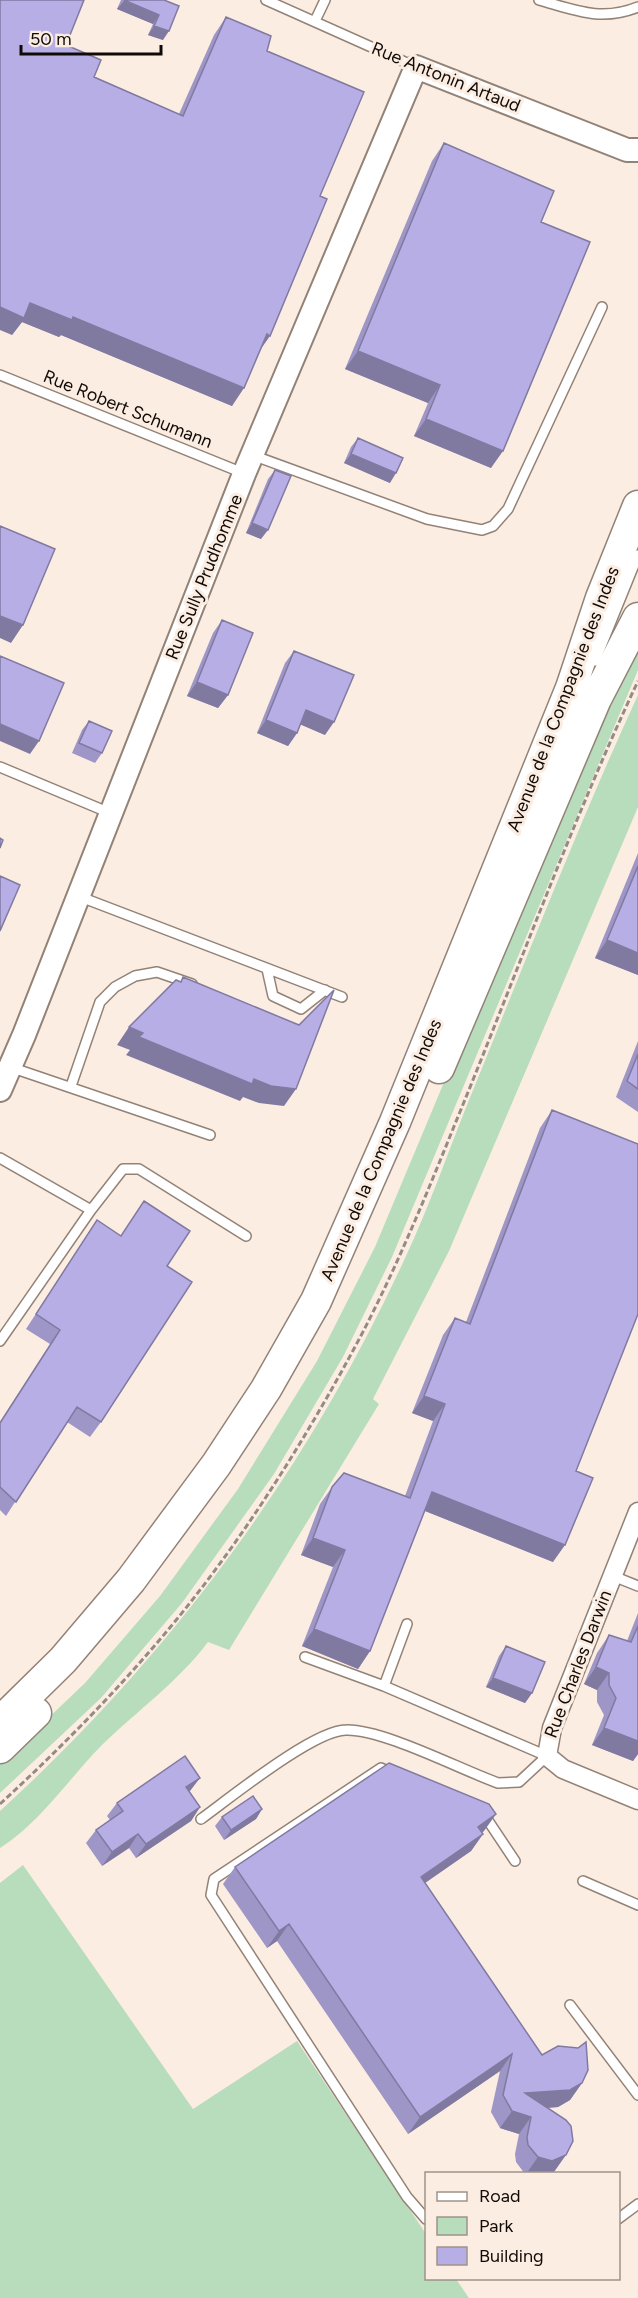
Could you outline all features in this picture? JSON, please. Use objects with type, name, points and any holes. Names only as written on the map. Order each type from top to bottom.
[{"type":"main road","name":"Avenue de la Compagnie des Indes","points":[[0,1722],[63,1660],[131,1580],[216,1465],[254,1408],[316,1301],[395,1122],[571,688],[601,598],[638,506]]},
{"type":"main road","name":"Avenue de la Compagnie des Indes","points":[[0,1748],[76,1671],[178,1545],[268,1418],[310,1348],[382,1203],[596,699],[638,618]]},
{"type":"street","name":"Rue Antonin Artaud","points":[[416,67],[634,153]]},
{"type":"street","name":"Rue Sully Prudhomme","points":[[0,1090],[5,1065],[78,896],[248,464],[416,67]]},
{"type":"street","name":"Rue Charles Darwin","points":[[638,1512],[552,1728],[547,1756],[563,1769],[638,1800]]},
{"type":"lane","name":"Rue Antonin Artaud","points":[[266,0],[416,67]]},
{"type":"lane","points":[[315,21],[325,0]]},
{"type":"lane","points":[[539,0],[594,16],[624,13],[638,7]]},
{"type":"lane","name":"Rue Robert Schumann","points":[[0,375],[248,464],[427,519],[482,530],[493,526],[508,509],[602,307]]},
{"type":"lane","name":"Avenue de la Compagnie des Indes","points":[[589,675],[638,555]]},
{"type":"lane","points":[[0,767],[110,813]]},
{"type":"lane","points":[[78,896],[342,997]]},
{"type":"lane","points":[[267,969],[273,996],[301,1009],[325,990]]},
{"type":"lane","points":[[71,1086],[100,1002],[115,987],[135,976],[157,972],[197,986]]},
{"type":"lane","name":"Avenue de la Compagnie des Indes","points":[[381,1181],[459,994]]},
{"type":"lane","points":[[5,1065],[210,1135]]},
{"type":"lane","points":[[0,1158],[91,1210]]},
{"type":"lane","points":[[0,1341],[119,1172],[134,1168],[246,1236]]},
{"type":"lane","name":"Avenue de la Compagnie des Indes","points":[[0,1737],[96,1636],[190,1515],[282,1380],[329,1296],[353,1245]]},
{"type":"lane","points":[[613,1576],[638,1586]]},
{"type":"lane","points":[[384,1686],[407,1624]]},
{"type":"lane","points":[[201,1818],[302,1748],[322,1736],[344,1730],[372,1733],[498,1783],[519,1782],[547,1756],[384,1686],[305,1657]]},
{"type":"lane","points":[[402,1777],[381,1768],[214,1879],[211,1895],[407,2197],[425,2218]]},
{"type":"lane","points":[[479,1807],[515,1861]]},
{"type":"lane","points":[[583,1881],[638,1905]]},
{"type":"lane","points":[[570,2005],[638,2095]]},
{"type":"lane","points":[[620,2217],[638,2204]]},
{"type":"path","points":[[0,1804],[111,1694],[178,1618],[293,1454],[356,1346],[427,1193],[549,888],[638,681]]},
{"type":"green space","points":[[638,634],[638,670],[392,1257],[343,1357],[274,1474],[182,1603],[101,1698],[0,1793],[0,1764],[85,1683],[160,1596],[238,1489],[317,1361],[375,1247],[602,705]]},
{"type":"green space","points":[[638,695],[638,807],[449,1251],[373,1399],[379,1404],[229,1650],[208,1642],[184,1670],[90,1757],[29,1826],[0,1848],[0,1811],[63,1751],[178,1623],[231,1554],[280,1484],[326,1410],[368,1334],[406,1256],[550,899]]},
{"type":"green space","points":[[23,1865],[193,2109],[297,2041],[425,2233],[425,2280],[457,2280],[469,2298],[0,2298],[0,1883]]},
{"type":"building","points":[[0,0],[84,0],[66,45],[101,60],[94,77],[183,116],[226,17],[271,36],[267,51],[364,92],[320,196],[327,199],[270,336],[267,334],[244,388],[73,317],[72,320],[30,303],[24,318],[0,307]]},
{"type":"building","points":[[124,0],[164,0],[179,6],[169,31],[154,26],[159,15]]},
{"type":"building","points":[[444,143],[554,191],[541,222],[590,242],[503,451],[426,419],[440,385],[358,351]]},
{"type":"building","points":[[358,438],[403,458],[396,473],[351,454]]},
{"type":"building","points":[[275,470],[291,476],[268,530],[252,523]]},
{"type":"building","points":[[0,526],[55,549],[23,625],[0,616]]},
{"type":"building","points":[[222,620],[253,633],[228,695],[197,682]]},
{"type":"building","points":[[294,651],[354,675],[334,722],[306,710],[297,733],[266,720]]},
{"type":"building","points":[[0,656],[64,683],[39,741],[0,724]]},
{"type":"building","points":[[89,721],[112,731],[102,753],[79,743]]},
{"type":"building","points":[[638,866],[638,953],[607,940]]},
{"type":"building","points":[[0,876],[20,885],[0,931]]},
{"type":"building","points":[[183,977],[299,1025],[334,990],[296,1089],[271,1086],[254,1079],[252,1084],[139,1037],[143,1033],[129,1027],[176,980],[181,982]]},
{"type":"building","points":[[638,1054],[638,1089],[627,1081]]},
{"type":"building","points":[[552,1110],[638,1144],[638,1314],[576,1471],[593,1478],[565,1545],[432,1492],[370,1651],[314,1629],[345,1550],[313,1538],[332,1487],[344,1473],[410,1498],[445,1404],[424,1396],[455,1318],[470,1324]]},
{"type":"building","points":[[144,1201],[190,1231],[167,1266],[192,1282],[101,1422],[77,1407],[16,1502],[0,1487],[0,1423],[60,1330],[36,1314],[97,1220],[121,1236]]},
{"type":"building","points":[[638,1626],[638,1741],[604,1728],[616,1698],[609,1685],[609,1673],[596,1667],[609,1635],[631,1642]]},
{"type":"building","points":[[506,1646],[545,1662],[532,1693],[493,1678]]},
{"type":"building","points":[[185,1756],[200,1778],[186,1787],[200,1807],[146,1844],[138,1834],[112,1852],[96,1830],[123,1811],[117,1803]]},
{"type":"building","points":[[389,1763],[489,1804],[496,1814],[478,1827],[483,1834],[421,1877],[542,2055],[558,2046],[578,2048],[586,2042],[588,2070],[582,2083],[570,2090],[525,2093],[566,2120],[571,2126],[573,2141],[566,2155],[552,2161],[538,2157],[528,2145],[527,2137],[531,2117],[512,2111],[503,2095],[512,2054],[420,2117],[289,1924],[279,1931],[235,1867]]},
{"type":"building","points":[[253,1796],[262,1809],[231,1830],[222,1817]]}]
